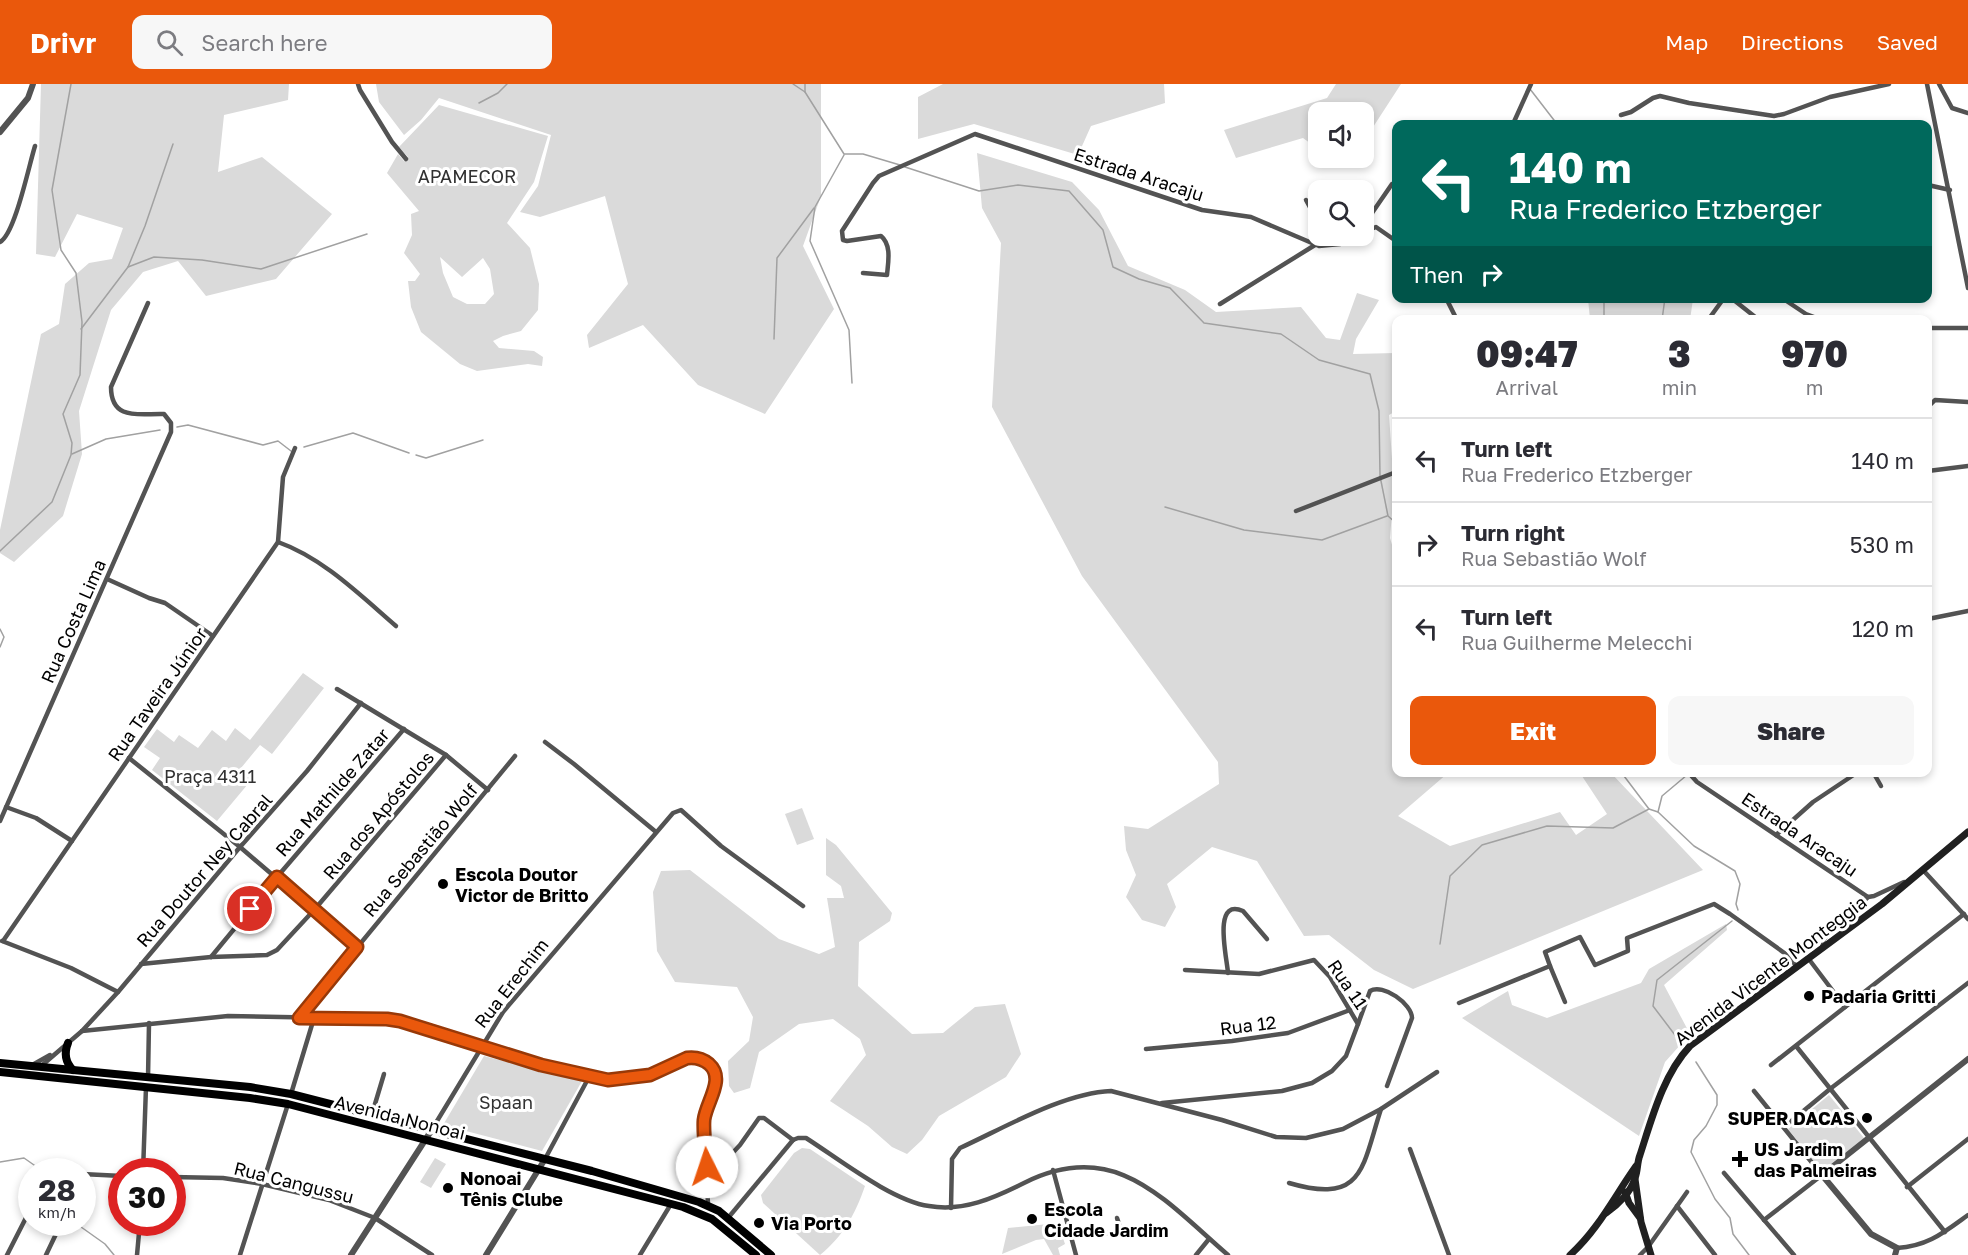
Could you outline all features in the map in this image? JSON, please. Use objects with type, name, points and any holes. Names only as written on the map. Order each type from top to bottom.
[{"type":"main road","name":"Avenida Vicente Monteggia","points":[[1570,1255],[1587,1239],[1633,1177],[1666,1080],[1677,1060],[1690,1046],[1821,949],[1968,832]]},
{"type":"main road","points":[[68,1042],[65,1051],[66,1059],[73,1070]]},
{"type":"main road","name":"Avenida Nonoai","points":[[0,1063],[250,1086],[291,1094],[592,1170],[708,1204],[771,1255]]},
{"type":"main road","points":[[18,1074],[24,1071],[35,1071],[36,1066]]},
{"type":"main road","name":"Avenida Nonoai","points":[[0,1072],[288,1104],[688,1209],[712,1219],[756,1255]]},
{"type":"main road","points":[[1633,1177],[1625,1194],[1612,1206],[1638,1215]]},
{"type":"main road","points":[[1633,1177],[1639,1202],[1638,1215]]},
{"type":"main road","points":[[1625,1194],[1632,1194],[1639,1202]]},
{"type":"main road","points":[[1625,1194],[1638,1215],[1651,1255]]},
{"type":"street","points":[[0,132],[28,98],[33,84]]},
{"type":"street","points":[[358,84],[392,142],[406,159]]},
{"type":"street","points":[[1515,120],[1531,84]]},
{"type":"street","points":[[1621,115],[1660,96],[1689,103],[1774,116],[1840,94],[1889,84]]},
{"type":"street","points":[[1928,84],[1968,288]]},
{"type":"street","points":[[1939,84],[1952,108],[1968,113]]},
{"type":"street","name":"Estrada Aracaju","points":[[863,273],[887,275],[889,260],[884,238],[881,236],[847,241],[841,236],[842,231],[879,176],[975,134],[1202,210],[1251,217],[1308,242]]},
{"type":"street","points":[[0,242],[4,240],[14,222],[34,146]]},
{"type":"street","points":[[1374,210],[1392,184]]},
{"type":"street","points":[[1932,186],[1950,190]]},
{"type":"street","points":[[1306,200],[1308,204]]},
{"type":"street","points":[[1374,227],[1392,238]]},
{"type":"street","points":[[1220,304],[1313,246]]},
{"type":"street","name":"Rua Costa Lima","points":[[0,821],[171,432],[169,418],[164,414],[134,415],[116,406],[111,398],[111,387],[148,303]]},
{"type":"street","points":[[1737,303],[1750,315]]},
{"type":"street","points":[[1790,303],[1806,314]]},
{"type":"street","points":[[1932,328],[1968,328]]},
{"type":"street","points":[[1932,403],[1935,400],[1968,402]]},
{"type":"street","points":[[295,448],[283,477],[278,542],[294,548],[332,572],[396,626]]},
{"type":"street","points":[[1932,470],[1968,466]]},
{"type":"street","points":[[1296,511],[1392,474]]},
{"type":"street","name":"Rua Taveira Júnior","points":[[1,940],[278,542]]},
{"type":"street","points":[[107,579],[148,598],[165,603],[213,636]]},
{"type":"street","points":[[1932,618],[1968,611]]},
{"type":"street","points":[[337,689],[446,755],[488,790]]},
{"type":"street","name":"Rua Doutor Ney Cabral","points":[[36,1066],[82,1031],[118,992],[307,771],[361,703]]},
{"type":"street","name":"Rua Mathilde Zatar","points":[[211,957],[404,729]]},
{"type":"street","points":[[545,741],[656,832]]},
{"type":"street","name":"Rua dos Apóstolos","points":[[141,964],[211,957],[267,955],[277,950],[315,909],[446,755]]},
{"type":"street","name":"Rua Sebastião Wolf","points":[[299,1018],[515,756]]},
{"type":"street","points":[[129,758],[277,877],[357,947]]},
{"type":"street","name":"Estrada Aracaju","points":[[1692,777],[1868,897]]},
{"type":"street","points":[[1776,835],[1813,802],[1850,777]]},
{"type":"street","points":[[1876,777],[1881,786]]},
{"type":"street","points":[[6,807],[36,818],[72,841]]},
{"type":"street","name":"Rua Erechim","points":[[351,1255],[426,1140],[503,1012],[673,813],[681,810],[721,846],[803,906]]},
{"type":"street","points":[[1772,1065],[1966,916],[1923,870]]},
{"type":"street","points":[[1821,949],[1824,939],[1868,897],[1908,881]]},
{"type":"street","points":[[1565,1002],[1545,952],[1580,937],[1595,965],[1628,951],[1627,938],[1714,904],[1790,957],[1796,966]]},
{"type":"street","points":[[1228,973],[1223,923],[1226,913],[1238,908],[1243,911],[1267,939]]},
{"type":"street","points":[[1,940],[118,992]]},
{"type":"street","points":[[1808,958],[1845,1007]]},
{"type":"street","name":"Rua 11","points":[[1159,1103],[1282,1091],[1312,1083],[1332,1071],[1346,1056],[1358,1024],[1330,976],[1314,960],[1258,974],[1185,970]]},
{"type":"street","points":[[1459,1003],[1550,966]]},
{"type":"street","points":[[1784,1127],[1968,983]]},
{"type":"street","points":[[1358,1024],[1370,991],[1374,988],[1391,993],[1412,1014],[1387,1086]]},
{"type":"street","name":"Rua 12","points":[[1146,1049],[1288,1033],[1350,1010]]},
{"type":"street","points":[[82,1031],[228,1016],[387,1019],[400,1021],[556,1070],[608,1080],[650,1075],[693,1057],[706,1061],[714,1069],[716,1080],[704,1118],[708,1204]]},
{"type":"street","points":[[291,1094],[314,1018]]},
{"type":"street","points":[[147,1078],[149,1023]]},
{"type":"street","points":[[1796,1046],[1945,1232]]},
{"type":"street","name":"Rua Doutor Ney Cabral","points":[[36,1066],[60,1049]]},
{"type":"street","points":[[1764,1220],[1968,1059]]},
{"type":"street","points":[[951,1208],[952,1159],[960,1148],[1067,1099],[1094,1092],[1111,1091],[1276,1137],[1306,1138],[1343,1129],[1381,1109],[1437,1072]]},
{"type":"street","points":[[372,1115],[384,1074]]},
{"type":"street","points":[[486,1255],[545,1159],[589,1077]]},
{"type":"street","points":[[143,1158],[146,1087]]},
{"type":"street","points":[[1754,1091],[1871,1234],[1897,1248],[1913,1247],[1929,1242],[1968,1215]]},
{"type":"street","points":[[240,1255],[288,1104]]},
{"type":"street","points":[[1289,1183],[1332,1191],[1357,1177],[1364,1165],[1381,1109]]},
{"type":"street","points":[[707,1167],[723,1162],[740,1145],[759,1118],[764,1118],[793,1140]]},
{"type":"street","points":[[728,1218],[793,1140],[806,1138],[896,1196],[927,1206],[951,1208],[992,1199],[1053,1170],[1081,1166],[1108,1169],[1130,1176],[1162,1197],[1228,1255]]},
{"type":"street","points":[[1907,1187],[1968,1139]]},
{"type":"street","points":[[1410,1149],[1449,1255]]},
{"type":"street","points":[[1053,1170],[1076,1255]]},
{"type":"street","points":[[1724,1173],[1794,1255]]},
{"type":"street","name":"Rua Cangussu","points":[[186,1177],[222,1178],[262,1184],[329,1200],[375,1218],[432,1255]]},
{"type":"street","points":[[1640,1255],[1687,1192]]},
{"type":"street","points":[[640,1255],[671,1204]]},
{"type":"street","points":[[1677,1206],[1715,1255]]},
{"type":"street","points":[[1069,1229],[1094,1228],[1108,1234],[1114,1233],[1120,1227],[1117,1218]]},
{"type":"street","points":[[7,1255],[18,1233]]},
{"type":"street","points":[[46,1255],[55,1236]]},
{"type":"street","points":[[138,1255],[139,1236]]},
{"type":"street","points":[[1196,1255],[1209,1239]]},
{"type":"street","points":[[1894,1255],[1897,1248]]},
{"type":"green space","points":[[41,84],[289,84],[288,100],[224,115],[218,172],[262,157],[332,214],[276,279],[206,296],[178,261],[143,272],[111,310],[79,411],[82,454],[63,516],[14,562],[0,553],[0,530],[41,334],[59,324],[65,284],[89,263],[112,259],[123,228],[77,214],[55,257],[36,254]]},
{"type":"green space","points":[[376,84],[821,84],[821,196],[803,246],[834,309],[765,414],[698,385],[643,325],[589,348],[587,335],[628,284],[605,196],[540,217],[520,212],[538,186],[551,135],[439,98],[421,120],[404,135],[379,102]]},
{"type":"green space","points":[[943,84],[1164,84],[1165,103],[1091,126],[1078,155],[974,124],[918,139],[918,97]]},
{"type":"green space","points":[[1336,84],[1401,84],[1374,126],[1374,102],[1314,102],[1327,98]]},
{"type":"green space","points":[[1308,104],[1308,142],[1303,138],[1236,158],[1224,130]]},
{"type":"green space","name":"APAMECOR","points":[[439,105],[548,136],[534,182],[507,223],[530,248],[539,284],[538,310],[521,331],[493,341],[499,348],[534,351],[543,357],[542,366],[528,364],[477,371],[460,364],[421,332],[411,307],[408,281],[415,281],[420,274],[404,253],[412,235],[411,214],[419,211],[387,173],[398,154],[404,161],[408,157],[399,147]],"holes":[[[440,257],[462,277],[483,258],[490,269],[494,294],[485,304],[467,304],[453,297],[443,273]]]},
{"type":"green space","points":[[977,153],[1072,182],[1099,210],[1128,266],[1185,290],[1216,312],[1301,307],[1326,338],[1340,340],[1357,293],[1379,300],[1356,339],[1353,354],[1392,353],[1392,413],[1389,415],[1392,459],[1390,538],[1392,545],[1392,777],[1443,777],[1398,816],[1450,846],[1560,812],[1576,835],[1607,814],[1583,777],[1615,777],[1703,870],[1413,989],[1374,970],[1329,935],[1304,936],[1257,861],[1212,847],[1167,884],[1176,907],[1165,927],[1142,920],[1126,897],[1136,875],[1126,850],[1124,826],[1148,829],[1219,784],[1218,762],[1082,576],[992,407],[1001,243],[982,208]]},
{"type":"green space","points":[[1588,303],[1692,303],[1691,315],[1590,315]]},
{"type":"green space","name":"Praça 4311","points":[[303,673],[324,688],[272,754],[260,745],[241,768],[253,778],[217,821],[152,770],[160,758],[144,747],[157,729],[174,742],[179,735],[198,748],[212,730],[226,741],[235,728],[250,740]]},
{"type":"green space","points":[[802,808],[814,839],[797,845],[785,814]]},
{"type":"green space","points":[[826,838],[836,845],[892,913],[890,921],[859,942],[858,986],[912,1034],[943,1033],[975,1007],[1005,1004],[1021,1054],[1006,1077],[939,1116],[922,1140],[907,1154],[892,1147],[868,1126],[830,1101],[866,1055],[860,1039],[833,1019],[799,1024],[759,1052],[750,1088],[734,1093],[729,1086],[728,1061],[749,1041],[753,1017],[737,987],[675,982],[657,951],[653,892],[661,871],[690,870],[779,939],[819,954],[835,947],[827,898],[844,898],[841,886],[826,875]]},
{"type":"green space","points":[[1726,924],[1727,930],[1664,985],[1690,1034],[1665,1062],[1639,1136],[1462,1018],[1508,991],[1512,1005],[1547,1018],[1641,983],[1649,969]]},
{"type":"green space","name":"Spaan","points":[[484,1056],[582,1081],[542,1151],[443,1125]]},
{"type":"green space","points":[[1829,1095],[1864,1138],[1822,1171],[1788,1129]]},
{"type":"green space","points":[[802,1148],[810,1149],[865,1186],[847,1224],[820,1255],[763,1203],[761,1195],[794,1153]]},
{"type":"green space","points":[[435,1158],[446,1164],[431,1188],[420,1182]]},
{"type":"green space","points":[[1058,1223],[1065,1244],[1058,1248],[1060,1255],[1053,1255],[1044,1239],[1002,1254],[1008,1228]]},
{"type":"waterway","points":[[0,551],[52,502],[71,455],[72,443],[63,414],[80,375],[82,322],[76,273],[61,250],[52,190],[71,84]]},
{"type":"waterway","points":[[479,103],[498,93],[507,84]]},
{"type":"waterway","points":[[793,84],[805,92],[844,154],[863,154],[900,165]]},
{"type":"waterway","points":[[805,84],[805,92]]},
{"type":"waterway","points":[[1530,89],[1554,120]]},
{"type":"waterway","points":[[81,329],[128,267],[145,226],[173,144]]},
{"type":"waterway","points":[[844,155],[815,207],[810,241],[849,330],[852,383]]},
{"type":"waterway","points":[[905,167],[979,191],[1018,185],[1069,191],[1103,230],[1113,267],[1139,279],[1170,288],[1204,323],[1281,334],[1319,360],[1370,374],[1379,411],[1380,476],[1388,516],[1392,520]]},
{"type":"waterway","points":[[774,339],[777,258],[814,208]]},
{"type":"waterway","points":[[128,267],[154,257],[202,260],[261,269],[367,234]]},
{"type":"waterway","points":[[1604,303],[1604,315]]},
{"type":"waterway","points":[[1663,315],[1664,303]]},
{"type":"waterway","points":[[177,427],[188,425],[263,445],[278,441],[291,451]]},
{"type":"waterway","points":[[72,454],[106,439],[160,430]]},
{"type":"waterway","points":[[304,447],[353,433],[409,453]]},
{"type":"waterway","points":[[416,455],[426,458],[483,440]]},
{"type":"waterway","points":[[1165,507],[1244,530],[1322,540],[1387,516]]},
{"type":"waterway","points":[[0,629],[4,637],[0,647]]},
{"type":"waterway","points":[[1625,777],[1649,809],[1658,812],[1694,846],[1735,871],[1740,884],[1736,904],[1738,910]]},
{"type":"waterway","points":[[1658,812],[1662,796],[1685,777]]},
{"type":"waterway","points":[[1440,944],[1450,876],[1482,845],[1547,826],[1613,828],[1649,809]]},
{"type":"waterway","points":[[1678,1039],[1653,1006],[1657,980],[1732,921]]},
{"type":"waterway","points":[[1696,1062],[1717,1095],[1717,1105],[1706,1126],[1694,1140],[1691,1152],[1715,1199],[1730,1218],[1733,1234],[1749,1255]]},
{"type":"waterway","points":[[0,1162],[18,1159]]},
{"type":"waterway","points":[[94,1236],[105,1244],[114,1255]]},
{"type":"place","name":"Escola Doutor Victor de Britto","points":[[443,884]]},
{"type":"place","name":"Padaria Gritti","points":[[1809,996]]},
{"type":"place","name":"SUPER DACAS","points":[[1867,1118]]},
{"type":"place","name":"US Jardim das Palmeiras","points":[[1740,1159]]},
{"type":"place","name":"Nonoai Tênis Clube","points":[[448,1188]]},
{"type":"place","name":"Escola Cidade Jardim","points":[[1032,1219]]},
{"type":"place","name":"Via Porto","points":[[759,1223]]},
{"type":"route","points":[[250,909],[277,877],[357,947],[299,1018],[400,1021],[556,1070],[608,1080],[650,1075],[687,1058],[693,1057],[706,1061],[714,1069],[716,1075],[715,1086],[704,1118],[707,1167]]}]
